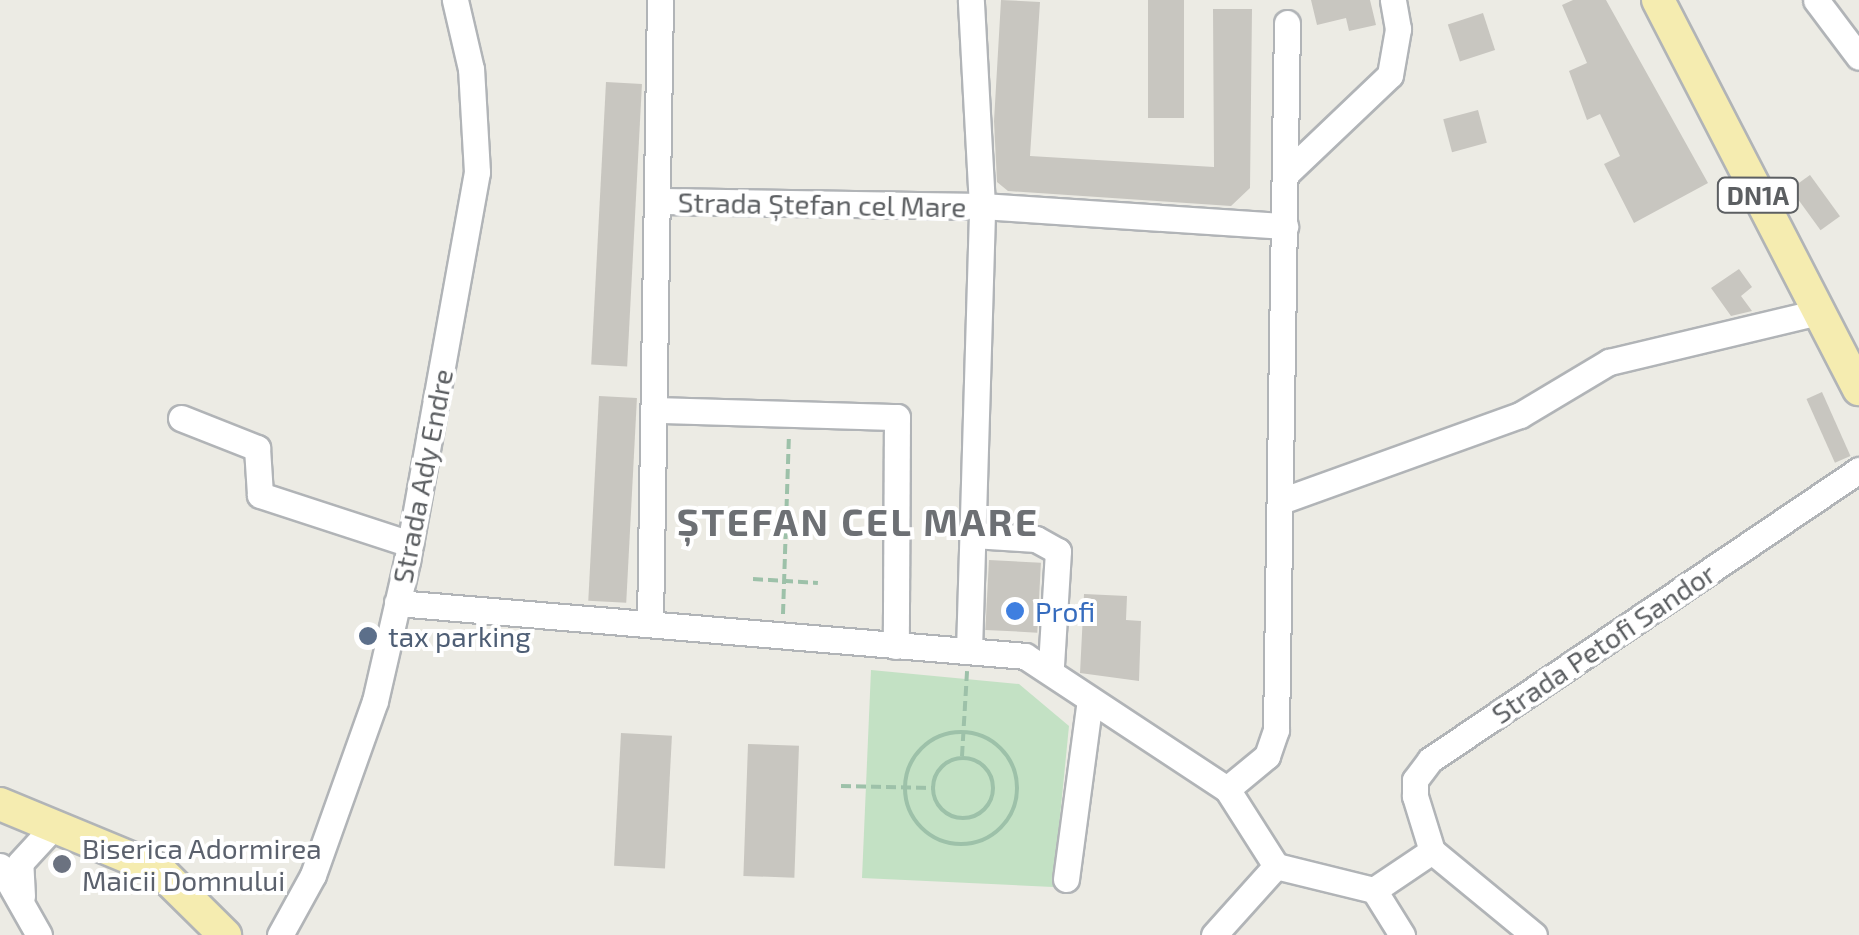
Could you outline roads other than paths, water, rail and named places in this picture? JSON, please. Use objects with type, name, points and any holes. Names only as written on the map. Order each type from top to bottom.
[{"type":"main road","name":"DN1A","points":[[1658,0],[1859,389]]},
{"type":"main road","points":[[0,804],[159,870],[225,935]]},
{"type":"street","name":"Strada Ady Endre","points":[[280,935],[314,875],[378,638],[397,603],[410,544],[476,172],[471,69],[455,0]]},
{"type":"street","name":"Strada Ștefan cel Mare","points":[[650,624],[659,410],[660,0]]},
{"type":"street","name":"Strada Ștefan cel Mare","points":[[968,651],[982,206],[971,0]]},
{"type":"street","points":[[1287,173],[1390,75],[1397,58],[1393,0]]},
{"type":"street","points":[[1816,0],[1859,57]]},
{"type":"street","points":[[1227,790],[1267,756],[1276,730],[1287,23]]},
{"type":"street","name":"Strada Ștefan cel Mare","points":[[662,201],[982,206],[1285,226]]},
{"type":"street","points":[[1281,501],[1520,415],[1609,362],[1819,312]]},
{"type":"street","points":[[659,410],[897,417],[896,646]]},
{"type":"street","points":[[181,418],[257,448],[260,495],[410,544]]},
{"type":"street","name":"Strada Petofi Sandor","points":[[1432,851],[1414,796],[1415,780],[1430,760],[1859,470]]},
{"type":"street","points":[[973,535],[1036,539],[1058,551],[1051,667]]},
{"type":"street","points":[[397,603],[968,651],[1051,667],[1090,700],[1227,790],[1276,866],[1374,890],[1402,935]]},
{"type":"street","points":[[1066,879],[1090,700]]},
{"type":"street","points":[[22,896],[20,863],[55,825]]},
{"type":"street","points":[[1374,890],[1432,851],[1534,935]]},
{"type":"street","points":[[0,866],[22,896],[39,935]]},
{"type":"street","points":[[1214,935],[1276,866]]},
{"type":"place","name":"Profi","points":[[1015,611]]},
{"type":"place","name":"tax parking","points":[[368,636]]},
{"type":"place","name":"Biserica Adormirea Maicii Domnului","points":[[62,864]]},
{"type":"district","name":"ȘTEFAN CEL MARE","points":[[858,522]]}]
